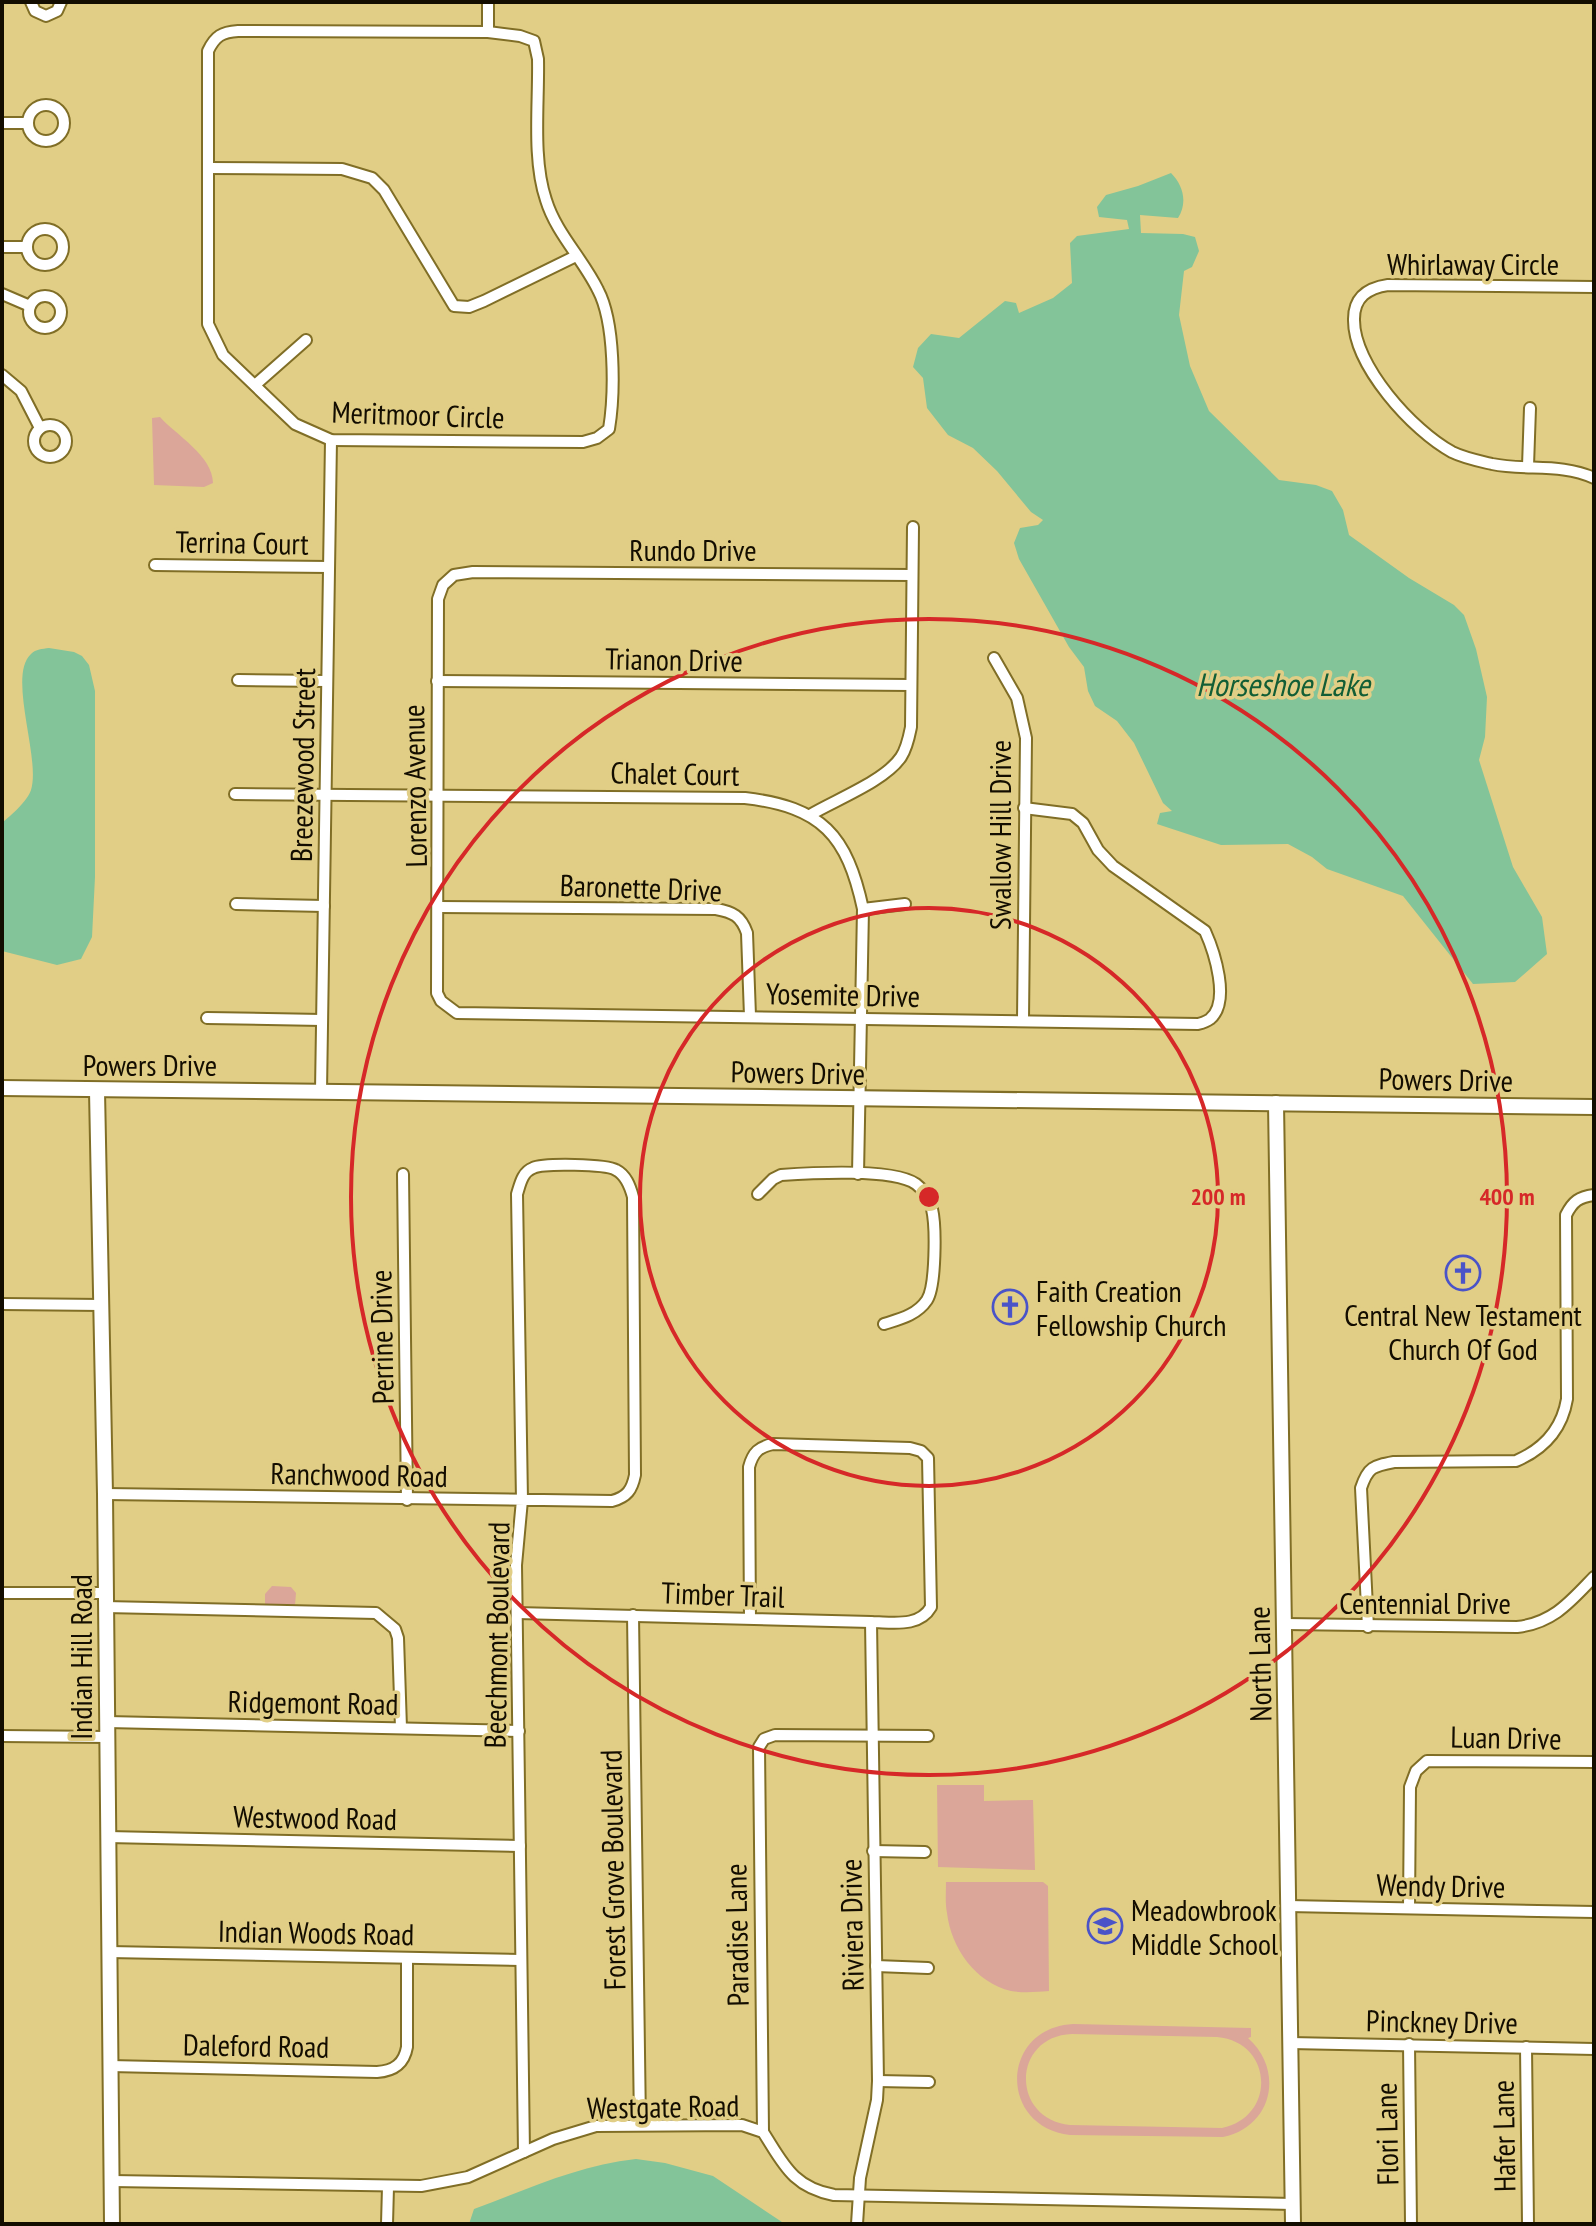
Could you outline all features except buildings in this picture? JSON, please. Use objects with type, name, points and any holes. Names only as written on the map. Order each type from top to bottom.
[{"type":"street","points":[[31,2],[35,11],[46,16],[57,11],[61,2]]},
{"type":"street","points":[[488,2],[488,32]]},
{"type":"street","name":"Meritmoor Circle","points":[[223,32],[488,32],[534,41],[538,59],[540,176],[547,203],[598,289],[611,330],[612,413],[609,429],[597,438],[583,442],[331,440],[295,424],[223,355],[208,324],[208,168],[208,51],[223,32]]},
{"type":"street","points":[[2,123],[28,123]]},
{"type":"street","points":[[208,168],[342,169],[372,178],[384,190],[454,306],[469,307],[484,301],[576,256]]},
{"type":"street","points":[[2,247],[27,247]]},
{"type":"street","name":"Whirlaway Circle","points":[[1594,287],[1388,285],[1371,288],[1360,297],[1354,311],[1353,328],[1359,350],[1394,404],[1454,453],[1490,464],[1578,471],[1594,478]]},
{"type":"street","points":[[2,294],[30,306]]},
{"type":"street","points":[[255,385],[306,340]]},
{"type":"street","points":[[2,375],[21,391],[40,428]]},
{"type":"street","points":[[1528,466],[1530,408]]},
{"type":"street","name":"Breezewood Street","points":[[321,1091],[331,440]]},
{"type":"street","points":[[810,815],[886,772],[900,758],[908,742],[911,727],[913,527]]},
{"type":"street","name":"Terrina Court","points":[[155,565],[329,567]]},
{"type":"street","name":"Rundo Drive","points":[[473,572],[912,575]]},
{"type":"street","name":"Lorenzo Avenue","points":[[457,1013],[441,1001],[437,993],[438,599],[443,585],[454,575],[473,572]]},
{"type":"street","name":"Swallow Hill Drive","points":[[994,658],[1017,698],[1026,738],[1023,1020]]},
{"type":"street","points":[[238,680],[327,681]]},
{"type":"street","name":"Trianon Drive","points":[[437,681],[911,685]]},
{"type":"street","name":"Chalet Court","points":[[235,794],[745,798],[779,802],[810,815],[841,843],[855,873],[863,909],[858,1174]]},
{"type":"street","name":"Yosemite Drive","points":[[457,1013],[1198,1024],[1210,1020],[1220,1005],[1219,977],[1205,931],[1113,866],[1098,850],[1083,823],[1072,814],[1024,808]]},
{"type":"street","points":[[236,904],[324,906]]},
{"type":"street","points":[[863,909],[905,904]]},
{"type":"street","name":"Baronette Drive","points":[[439,907],[716,909],[732,912],[743,920],[747,933],[750,1016]]},
{"type":"street","points":[[207,1018],[322,1020]]},
{"type":"street","name":"Powers Drive","points":[[2,1088],[1594,1107]]},
{"type":"street","name":"Indian Hill Road","points":[[97,1091],[105,1494],[112,2224]]},
{"type":"street","name":"North Lane","points":[[1276,1103],[1293,2224]]},
{"type":"street","name":"Beechmont Boulevard","points":[[524,2152],[516,1565],[522,1500],[517,1194],[522,1178],[531,1168],[608,1167],[619,1171],[628,1182],[633,1197],[635,1475],[633,1488],[624,1498],[612,1501]]},
{"type":"street","name":"Perrine Drive","points":[[403,1174],[407,1500]]},
{"type":"street","points":[[758,1194],[781,1175],[858,1174],[902,1177],[927,1194],[933,1211],[934,1274],[928,1299],[918,1311],[884,1324]]},
{"type":"street","points":[[1368,1627],[1361,1488],[1365,1476],[1375,1466],[1394,1462],[1516,1461],[1534,1453],[1555,1431],[1564,1416],[1567,1399],[1566,1215],[1571,1204],[1580,1197],[1594,1195]]},
{"type":"street","points":[[2,1304],[102,1305]]},
{"type":"street","name":"Timber Trail","points":[[517,1613],[633,1615],[750,1619],[871,1622],[917,1622],[926,1616],[931,1607],[928,1458],[921,1451],[910,1448],[761,1446],[752,1456],[749,1467],[750,1619]]},
{"type":"street","name":"Ranchwood Road","points":[[105,1494],[612,1501]]},
{"type":"street","name":"Centennial Drive","points":[[1285,1624],[1368,1627],[1536,1625],[1557,1613],[1594,1577]]},
{"type":"street","points":[[2,1593],[376,1613],[395,1629],[398,1638],[401,1728]]},
{"type":"street","name":"Forest Grove Boulevard","points":[[633,1615],[640,2125]]},
{"type":"street","name":"Riviera Drive","points":[[857,2224],[861,2169],[877,2100],[878,2081],[871,1622]]},
{"type":"street","name":"Ridgemont Road","points":[[2,1736],[107,1730],[401,1728],[519,1731]]},
{"type":"street","name":"Paradise Lane","points":[[763,2132],[758,1753],[764,1739],[782,1734],[873,1736]]},
{"type":"street","points":[[873,1736],[928,1736]]},
{"type":"street","name":"Luan Drive","points":[[1409,1908],[1410,1787],[1416,1771],[1427,1761],[1594,1762]]},
{"type":"street","name":"Westwood Road","points":[[108,1837],[520,1846]]},
{"type":"street","points":[[873,1851],[925,1852]]},
{"type":"street","name":"Wendy Drive","points":[[1288,1906],[1594,1912]]},
{"type":"street","name":"Indian Woods Road","points":[[109,1952],[521,1960]]},
{"type":"street","name":"Daleford Road","points":[[110,2066],[377,2072],[398,2065],[405,2057],[407,2047],[407,1958]]},
{"type":"street","points":[[876,1966],[928,1968]]},
{"type":"street","name":"Pinckney Drive","points":[[1290,2043],[1594,2049]]},
{"type":"street","name":"Flori Lane","points":[[1409,2044],[1411,2224]]},
{"type":"street","name":"Hafer Lane","points":[[1526,2047],[1528,2224]]},
{"type":"street","points":[[878,2081],[929,2082]]},
{"type":"street","name":"Westgate Road","points":[[112,2181],[421,2186],[455,2181],[488,2170],[577,2130],[611,2125],[742,2125],[763,2132],[781,2164],[805,2185],[828,2194],[1293,2204]]},
{"type":"street","points":[[387,2224],[388,2187]]},
{"type":"shaded area","points":[[160,417],[200,455],[207,464],[213,483],[204,487],[154,485],[152,418]]},
{"type":"shaded area","points":[[272,1586],[291,1587],[296,1593],[295,1605],[265,1605],[265,1594]]},
{"type":"shaded area","points":[[937,1785],[984,1785],[984,1801],[1033,1800],[1035,1870],[938,1867]]},
{"type":"shaded area","points":[[946,1882],[1043,1882],[1048,1886],[1049,1991],[1011,1991],[998,1987],[976,1972],[960,1951],[949,1926]]},
{"type":"shaded area","points":[[1073,2024],[1251,2028],[1251,2037],[1248,2038],[1260,2051],[1267,2066],[1268,2096],[1253,2122],[1223,2137],[1070,2135],[1046,2128],[1030,2115],[1020,2097],[1017,2078],[1021,2059],[1032,2042],[1049,2030]],"holes":[[[1072,2034],[1217,2037],[1236,2042],[1249,2052],[1258,2065],[1261,2080],[1259,2095],[1252,2109],[1240,2121],[1222,2128],[1070,2125],[1050,2119],[1037,2109],[1028,2094],[1026,2078],[1029,2062],[1038,2048],[1052,2038]]]},
{"type":"water","name":"Horseshoe Lake","points":[[1171,173],[1183,194],[1183,206],[1178,218],[1140,215],[1141,233],[1195,237],[1199,251],[1192,267],[1184,271],[1179,315],[1190,366],[1209,411],[1279,480],[1316,485],[1332,491],[1343,510],[1349,535],[1409,578],[1454,605],[1464,615],[1487,697],[1485,737],[1479,760],[1513,867],[1542,917],[1547,954],[1515,982],[1473,984],[1403,896],[1327,869],[1288,844],[1221,845],[1157,824],[1160,813],[1172,811],[1163,803],[1134,743],[1117,721],[1095,706],[1088,691],[1084,667],[1069,647],[1019,559],[1014,543],[1020,528],[1038,525],[1043,520],[1031,512],[973,448],[948,435],[927,408],[923,378],[913,367],[918,348],[931,334],[959,338],[1005,301],[1016,303],[1019,313],[1053,298],[1072,283],[1070,243],[1077,236],[1129,229],[1127,220],[1099,217],[1097,207],[1106,195]]},
{"type":"water","points":[[49,648],[82,656],[89,665],[95,691],[92,937],[81,959],[57,965],[2,951],[2,823],[26,799],[33,776],[22,680],[31,654]]},
{"type":"water","points":[[636,2159],[713,2176],[785,2224],[469,2224],[474,2209],[574,2172]]},
{"type":"place","name":"Central New Testament Church Of God","points":[[1463,1273]]},
{"type":"place","name":"Faith Creation Fellowship Church","points":[[1010,1307]]},
{"type":"place","name":"Meadowbrook Middle School","points":[[1105,1926]]}]
